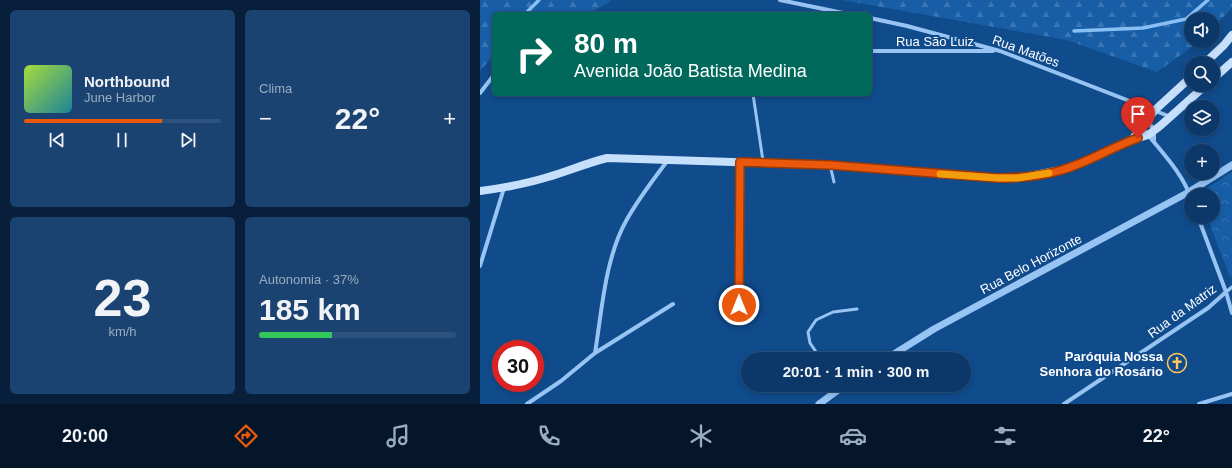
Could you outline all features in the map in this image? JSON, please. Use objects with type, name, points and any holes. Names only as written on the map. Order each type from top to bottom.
[{"type":"main road","points":[[1212,56],[1232,35]]},
{"type":"main road","points":[[1220,73],[1232,62]]},
{"type":"main road","points":[[1135,139],[1155,110],[1184,83]]},
{"type":"main road","points":[[480,191],[504,188],[548,177],[607,158],[830,165],[998,178],[1018,178],[1061,170],[1089,160],[1135,139],[1152,137],[1198,92]]},
{"type":"street","points":[[780,0],[838,12]]},
{"type":"street","name":"Rua Matões","points":[[872,18],[907,26],[1000,51],[1171,117]]},
{"type":"street","name":"Rua São Luiz","points":[[872,51],[1000,51]]},
{"type":"street","points":[[480,93],[492,78]]},
{"type":"street","points":[[1144,124],[1173,166],[1186,188]]},
{"type":"street","points":[[1144,124],[1152,137]]},
{"type":"street","points":[[595,352],[608,274],[616,245],[625,222],[668,159]]},
{"type":"street","points":[[739,320],[740,162]]},
{"type":"street","name":"Rua Belo Horizonte","points":[[1200,188],[1232,165]]},
{"type":"street","points":[[480,266],[504,188]]},
{"type":"street","name":"Rua Belo Horizonte","points":[[897,352],[934,329],[1184,198]]},
{"type":"street","points":[[1201,224],[1232,312]]},
{"type":"street","name":"Rua da Matriz","points":[[1064,404],[1208,308],[1232,287]]},
{"type":"street","points":[[529,404],[561,381],[595,352],[673,304]]},
{"type":"street","points":[[819,404],[834,392]]},
{"type":"street","points":[[1200,404],[1232,394]]},
{"type":"lane","points":[[753,96],[764,163]]},
{"type":"lane","points":[[830,165],[834,182]]},
{"type":"lane","points":[[816,352],[810,343],[808,332],[816,320],[833,312],[857,309]]},
{"type":"green space","points":[[480,0],[612,0],[592,12],[492,12],[492,56],[480,71]]},
{"type":"green space","points":[[842,0],[1232,0],[1232,8],[1220,21],[1220,12],[1184,12],[1184,48],[1190,48],[1157,72],[1067,40]]},
{"type":"green space","points":[[1232,172],[1232,276],[1230,277],[1210,224],[1220,224],[1220,188],[1207,188]]},
{"type":"waterway","points":[[527,12],[539,0]]},
{"type":"waterway","points":[[1074,31],[1143,28],[1186,19],[1208,0]]},
{"type":"slow traffic","points":[[940,174],[1018,178],[1049,173]]},
{"type":"place","name":"Paróquia Nossa Senhora do Rosário","points":[[1177,363]]},
{"type":"route","points":[[739,305],[740,162],[830,165],[998,178],[1018,178],[1061,170],[1089,160],[1138,138]]}]
